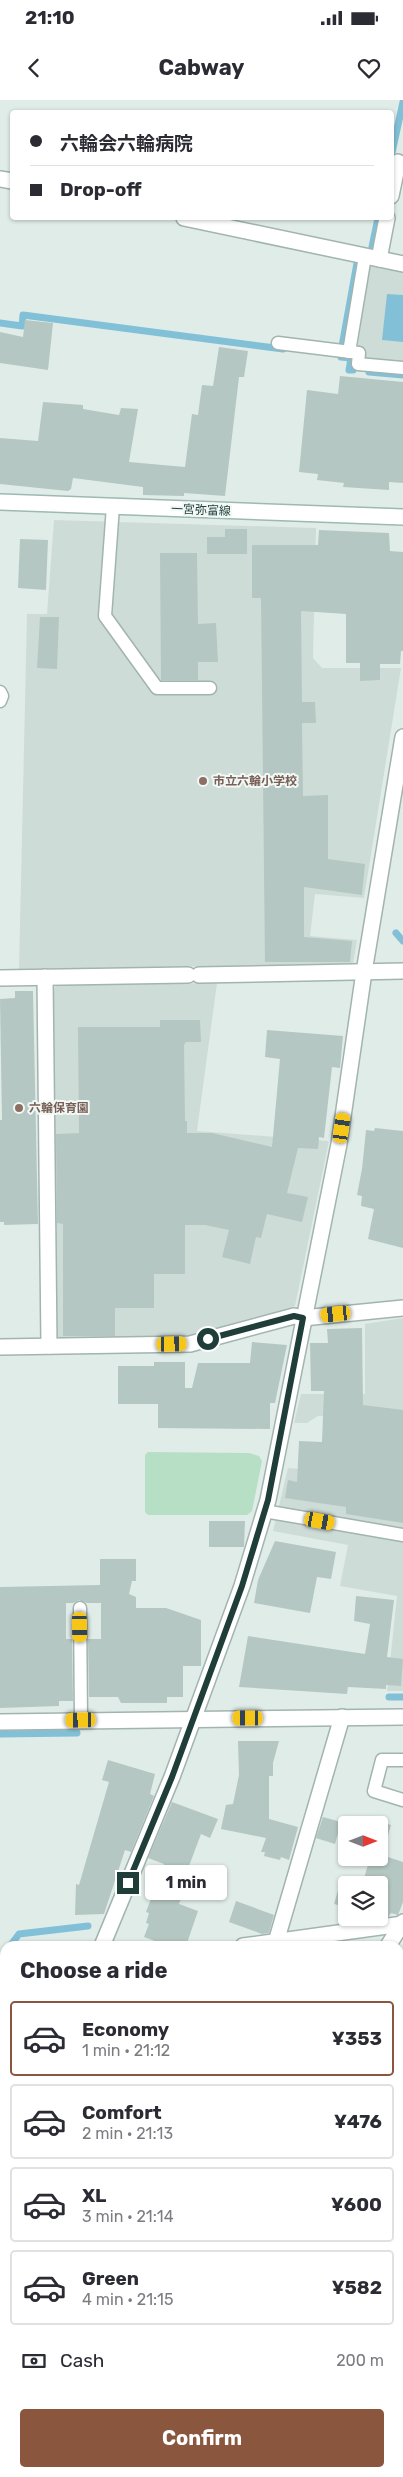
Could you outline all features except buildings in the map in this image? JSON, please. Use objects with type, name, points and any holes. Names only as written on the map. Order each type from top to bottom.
[{"type":"street","points":[[394,181],[398,162]]},
{"type":"street","points":[[194,220],[403,264]]},
{"type":"street","points":[[372,257],[386,220]]},
{"type":"street","name":"一宮弥富線","points":[[0,502],[403,517]]},
{"type":"street","points":[[104,1941],[172,1777],[192,1718],[242,1586],[264,1511],[339,1144],[364,972],[403,737]]},
{"type":"street","points":[[0,978],[403,971]]},
{"type":"street","points":[[45,978],[49,1346]]},
{"type":"street","points":[[0,1347],[190,1344],[294,1316],[303,1318],[403,1308]]},
{"type":"street","points":[[276,1941],[342,1717]]},
{"type":"street","points":[[0,1722],[192,1718],[403,1717]]},
{"type":"street","points":[[283,1941],[403,1923]]},
{"type":"street","points":[[391,1941],[403,1923]]},
{"type":"lane","points":[[350,352],[372,257]]},
{"type":"lane","points":[[278,343],[359,353],[358,364],[403,368]]},
{"type":"lane","points":[[113,506],[105,616],[157,688],[210,688]]},
{"type":"lane","points":[[0,692],[2,696],[0,701]]},
{"type":"lane","points":[[264,1511],[403,1536]]},
{"type":"lane","points":[[80,1608],[81,1720]]},
{"type":"lane","points":[[403,1760],[382,1760],[374,1791],[403,1800]]},
{"type":"shaded area","points":[[369,266],[403,272],[403,364],[362,361],[363,349],[358,346]]},
{"type":"shaded area","name":"市立六輪小学校","points":[[54,520],[316,528],[313,658],[322,668],[401,668],[364,898],[315,894],[310,936],[357,940],[353,964],[19,969],[27,614],[47,614]]},
{"type":"shaded area","points":[[217,983],[197,1131],[329,1141],[295,1306],[189,1339],[57,1340],[54,1336],[52,990],[57,985]]},
{"type":"shaded area","points":[[403,1318],[403,1691],[387,1691],[397,1596],[340,1586],[348,1545],[273,1531],[288,1468],[349,1473],[357,1417],[318,1416],[307,1423],[294,1423],[301,1394],[365,1394],[365,1324]]},
{"type":"green space","points":[[148,1452],[249,1453],[259,1456],[262,1461],[252,1511],[247,1515],[148,1515],[145,1512],[145,1455]]},
{"type":"water","points":[[387,294],[403,295],[403,342],[382,340]]},
{"type":"waterway","points":[[394,143],[403,102]]},
{"type":"waterway","points":[[372,247],[378,220]]},
{"type":"waterway","points":[[342,346],[357,263]]},
{"type":"waterway","points":[[0,323],[22,326],[23,315],[283,349]]},
{"type":"waterway","points":[[341,357],[351,358],[349,370],[353,370]]},
{"type":"waterway","points":[[369,372],[403,375]]},
{"type":"waterway","points":[[396,933],[403,941]]},
{"type":"waterway","points":[[389,1697],[402,1697]]},
{"type":"waterway","points":[[0,1734],[77,1733]]},
{"type":"waterway","points":[[14,1941],[19,1934],[88,1926]]},
{"type":"place","name":"市立六輪小学校","points":[[203,781]]},
{"type":"place","name":"六輪保育園","points":[[19,1108]]},
{"type":"route","points":[[128,1883],[172,1777],[192,1718],[242,1586],[268,1500],[303,1318],[294,1316],[208,1339]]}]
